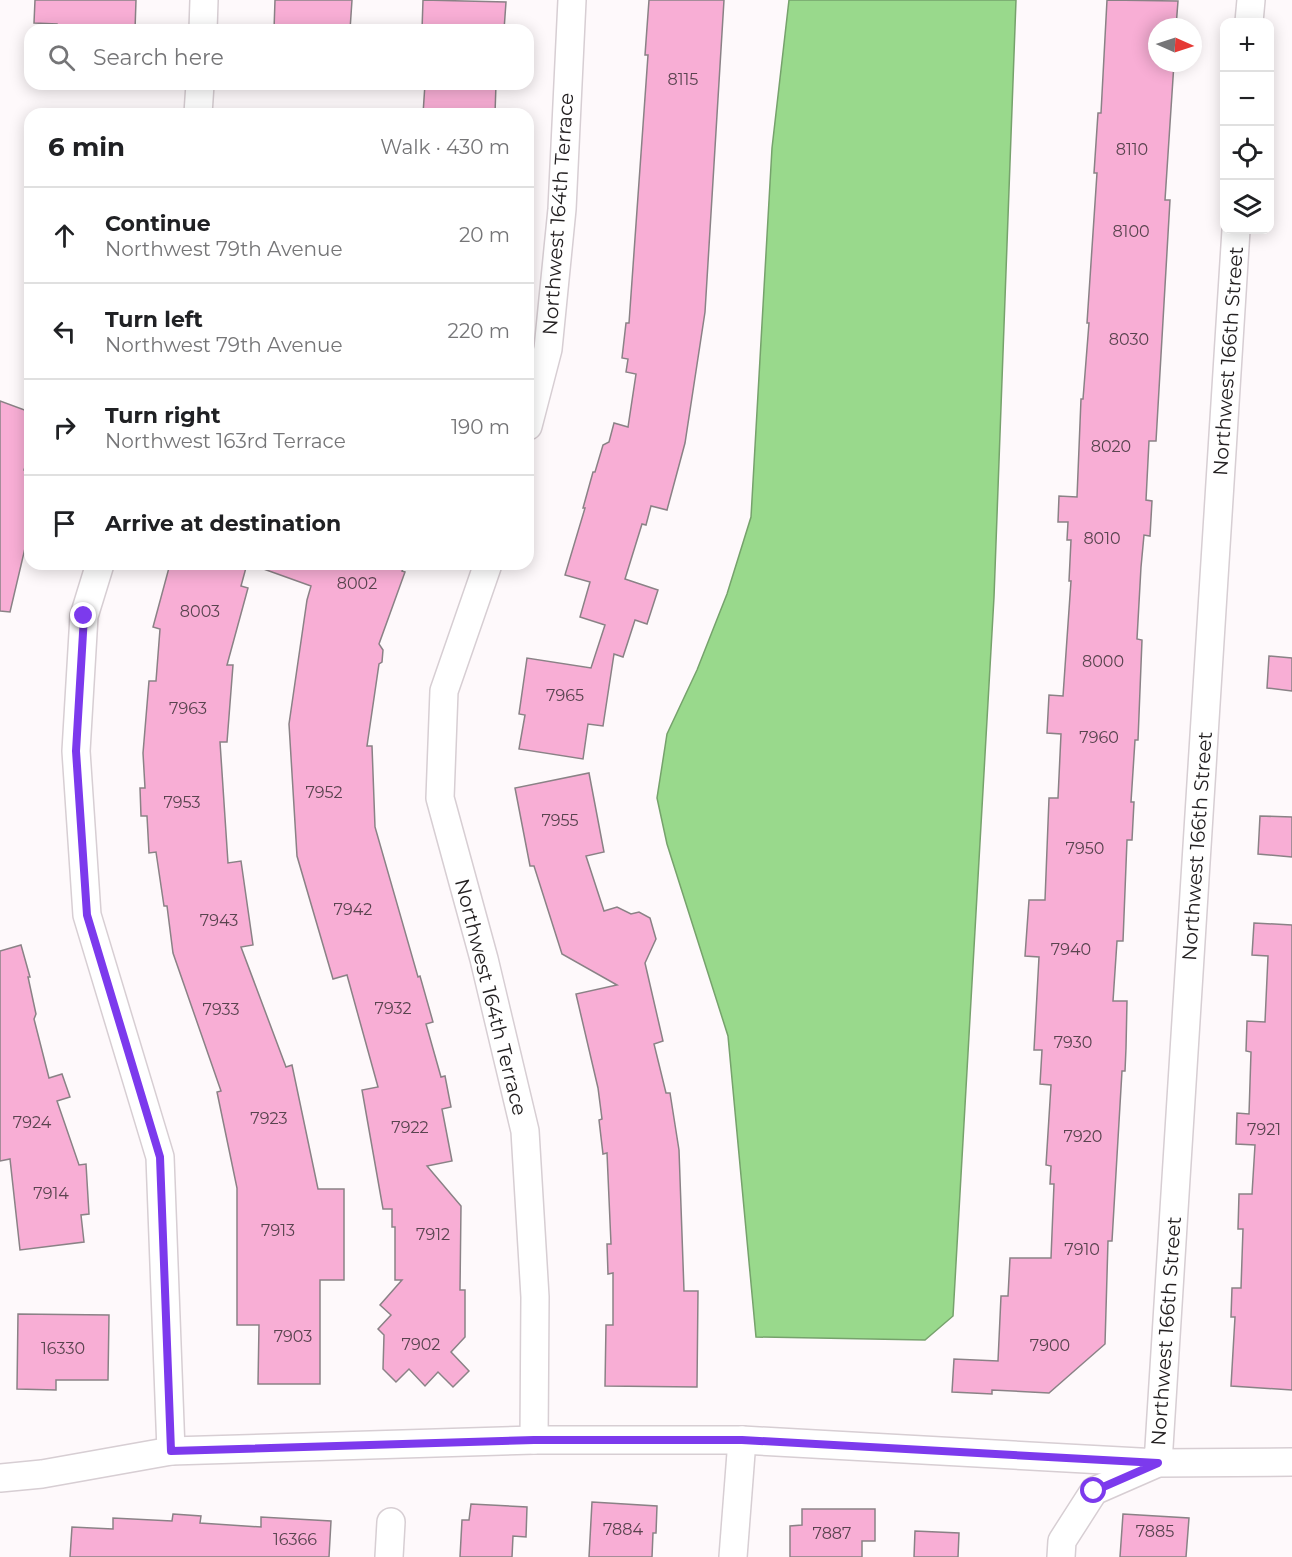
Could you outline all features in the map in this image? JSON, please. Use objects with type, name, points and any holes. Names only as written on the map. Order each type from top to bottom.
[{"type":"street","points":[[203,24],[204,0]]},
{"type":"street","name":"Northwest 164th Terrace","points":[[534,403],[548,349],[562,209],[572,0]]},
{"type":"street","points":[[1249,18],[1251,0]]},
{"type":"street","points":[[198,108],[200,90]]},
{"type":"street","name":"Northwest 166th Street","points":[[1158,1463],[1236,234]]},
{"type":"street","points":[[98,570],[84,616],[76,751],[87,915],[160,1157],[171,1451]]},
{"type":"street","name":"Northwest 164th Terrace","points":[[486,570],[444,692],[440,798],[484,959],[525,1131],[535,1297],[534,1440]]},
{"type":"street","points":[[0,1487],[0,1478],[42,1474],[171,1451],[534,1440],[742,1440],[1158,1463],[1292,1462]]},
{"type":"street","points":[[733,1557],[742,1440]]},
{"type":"street","points":[[1062,1549],[1094,1491],[1158,1463]]},
{"type":"street","points":[[388,1557],[391,1522]]},
{"type":"shaded area","points":[[789,0],[1016,0],[994,597],[953,1316],[925,1340],[756,1337],[728,1036],[667,844],[657,798],[667,734],[697,670],[727,594],[751,517],[772,148]]},
{"type":"building","points":[[35,0],[136,0],[135,24],[34,23]]},
{"type":"building","points":[[275,0],[352,0],[350,24],[274,24]]},
{"type":"building","points":[[423,0],[506,2],[504,24],[422,24]]},
{"type":"building","points":[[649,0],[724,0],[705,312],[685,443],[667,510],[651,506],[646,525],[642,524],[625,579],[658,590],[647,624],[635,620],[623,657],[614,654],[603,726],[588,724],[583,759],[519,749],[525,715],[519,714],[527,658],[591,668],[605,625],[580,617],[590,582],[565,575],[593,472],[595,472],[603,445],[609,442],[614,423],[628,427],[636,374],[626,372],[628,359],[622,358],[626,323],[629,323],[648,55],[645,55]]},
{"type":"building","points":[[1107,0],[1178,1],[1177,18],[1148,18],[1148,72],[1173,72],[1165,200],[1170,200],[1156,441],[1149,441],[1146,500],[1152,501],[1150,536],[1144,535],[1141,567],[1137,639],[1142,640],[1138,740],[1135,740],[1131,802],[1134,802],[1132,840],[1127,840],[1123,941],[1117,941],[1113,1001],[1127,1001],[1126,1048],[1125,1071],[1122,1071],[1112,1241],[1108,1241],[1105,1344],[1049,1393],[992,1390],[992,1394],[952,1392],[954,1359],[998,1361],[1001,1296],[1008,1296],[1010,1258],[1051,1258],[1054,1184],[1050,1184],[1051,1166],[1046,1165],[1051,1085],[1040,1084],[1042,1050],[1034,1050],[1039,957],[1025,956],[1029,900],[1045,900],[1049,798],[1058,798],[1061,734],[1047,733],[1049,695],[1063,696],[1071,581],[1069,581],[1071,540],[1067,540],[1068,522],[1058,522],[1059,496],[1077,497],[1081,399],[1083,399],[1089,323],[1087,323],[1097,173],[1094,173],[1098,113],[1101,113]]},
{"type":"building","points":[[425,90],[496,90],[495,108],[423,108]]},
{"type":"building","points":[[0,401],[24,410],[24,552],[10,612],[0,611]]},
{"type":"building","points":[[168,570],[245,570],[241,586],[248,588],[227,665],[233,665],[227,742],[220,742],[228,863],[241,861],[253,945],[241,947],[286,1067],[292,1065],[318,1189],[344,1189],[344,1280],[320,1280],[320,1384],[258,1384],[259,1325],[237,1325],[237,1188],[217,1092],[221,1091],[173,953],[167,906],[164,906],[156,852],[149,853],[147,816],[141,816],[140,788],[145,788],[143,753],[149,681],[156,681],[160,629],[153,627]]},
{"type":"building","points":[[266,570],[402,570],[405,572],[379,644],[383,650],[382,662],[379,664],[367,746],[372,746],[375,827],[433,1022],[426,1024],[441,1077],[445,1076],[451,1107],[442,1109],[452,1161],[427,1166],[461,1206],[460,1290],[465,1290],[465,1337],[451,1352],[469,1371],[453,1387],[438,1372],[425,1386],[409,1369],[396,1382],[383,1369],[384,1335],[378,1329],[391,1315],[380,1305],[402,1280],[395,1280],[395,1227],[392,1227],[392,1209],[383,1209],[362,1090],[378,1087],[347,975],[333,979],[297,856],[289,724],[311,586]]},
{"type":"building","points":[[1269,656],[1292,658],[1292,691],[1267,688]]},
{"type":"building","points":[[589,773],[604,852],[586,856],[604,911],[617,907],[631,914],[639,912],[650,918],[656,939],[645,963],[663,1041],[654,1044],[666,1093],[670,1093],[679,1150],[684,1291],[698,1291],[697,1387],[605,1386],[606,1325],[613,1325],[613,1273],[608,1274],[607,1244],[611,1244],[607,1153],[603,1154],[598,1088],[576,994],[617,985],[562,954],[534,866],[530,866],[515,788]]},
{"type":"building","points":[[1260,816],[1292,817],[1292,857],[1258,854]]},
{"type":"building","points":[[1254,923],[1292,925],[1292,1390],[1231,1386],[1235,1317],[1231,1317],[1232,1288],[1241,1288],[1243,1229],[1238,1229],[1239,1194],[1252,1194],[1255,1145],[1236,1144],[1237,1113],[1249,1114],[1251,1052],[1246,1051],[1247,1021],[1265,1022],[1268,956],[1252,955]]},
{"type":"building","points":[[21,945],[30,977],[28,977],[36,1014],[34,1019],[49,1078],[62,1074],[70,1097],[57,1101],[79,1165],[86,1164],[89,1214],[81,1215],[84,1242],[20,1250],[10,1159],[0,1161],[0,951]]},
{"type":"building","points":[[18,1314],[109,1315],[108,1380],[56,1380],[56,1390],[17,1389]]},
{"type":"building","points":[[592,1502],[657,1506],[652,1557],[589,1557]]},
{"type":"building","points":[[471,1504],[527,1507],[526,1537],[513,1536],[512,1557],[460,1557],[462,1520],[469,1520]]},
{"type":"building","points":[[802,1509],[875,1509],[875,1541],[862,1541],[862,1557],[790,1557],[790,1526],[802,1525]]},
{"type":"building","points":[[173,1514],[201,1516],[200,1523],[261,1527],[261,1517],[331,1521],[329,1557],[70,1557],[72,1527],[113,1529],[113,1518],[172,1521]]},
{"type":"building","points":[[1123,1514],[1189,1518],[1186,1557],[1120,1557]]},
{"type":"building","points":[[915,1531],[959,1533],[958,1557],[914,1557]]},
{"type":"route","points":[[84,616],[76,751],[87,915],[160,1157],[171,1451],[534,1440],[742,1440],[1158,1463],[1094,1491]]}]
